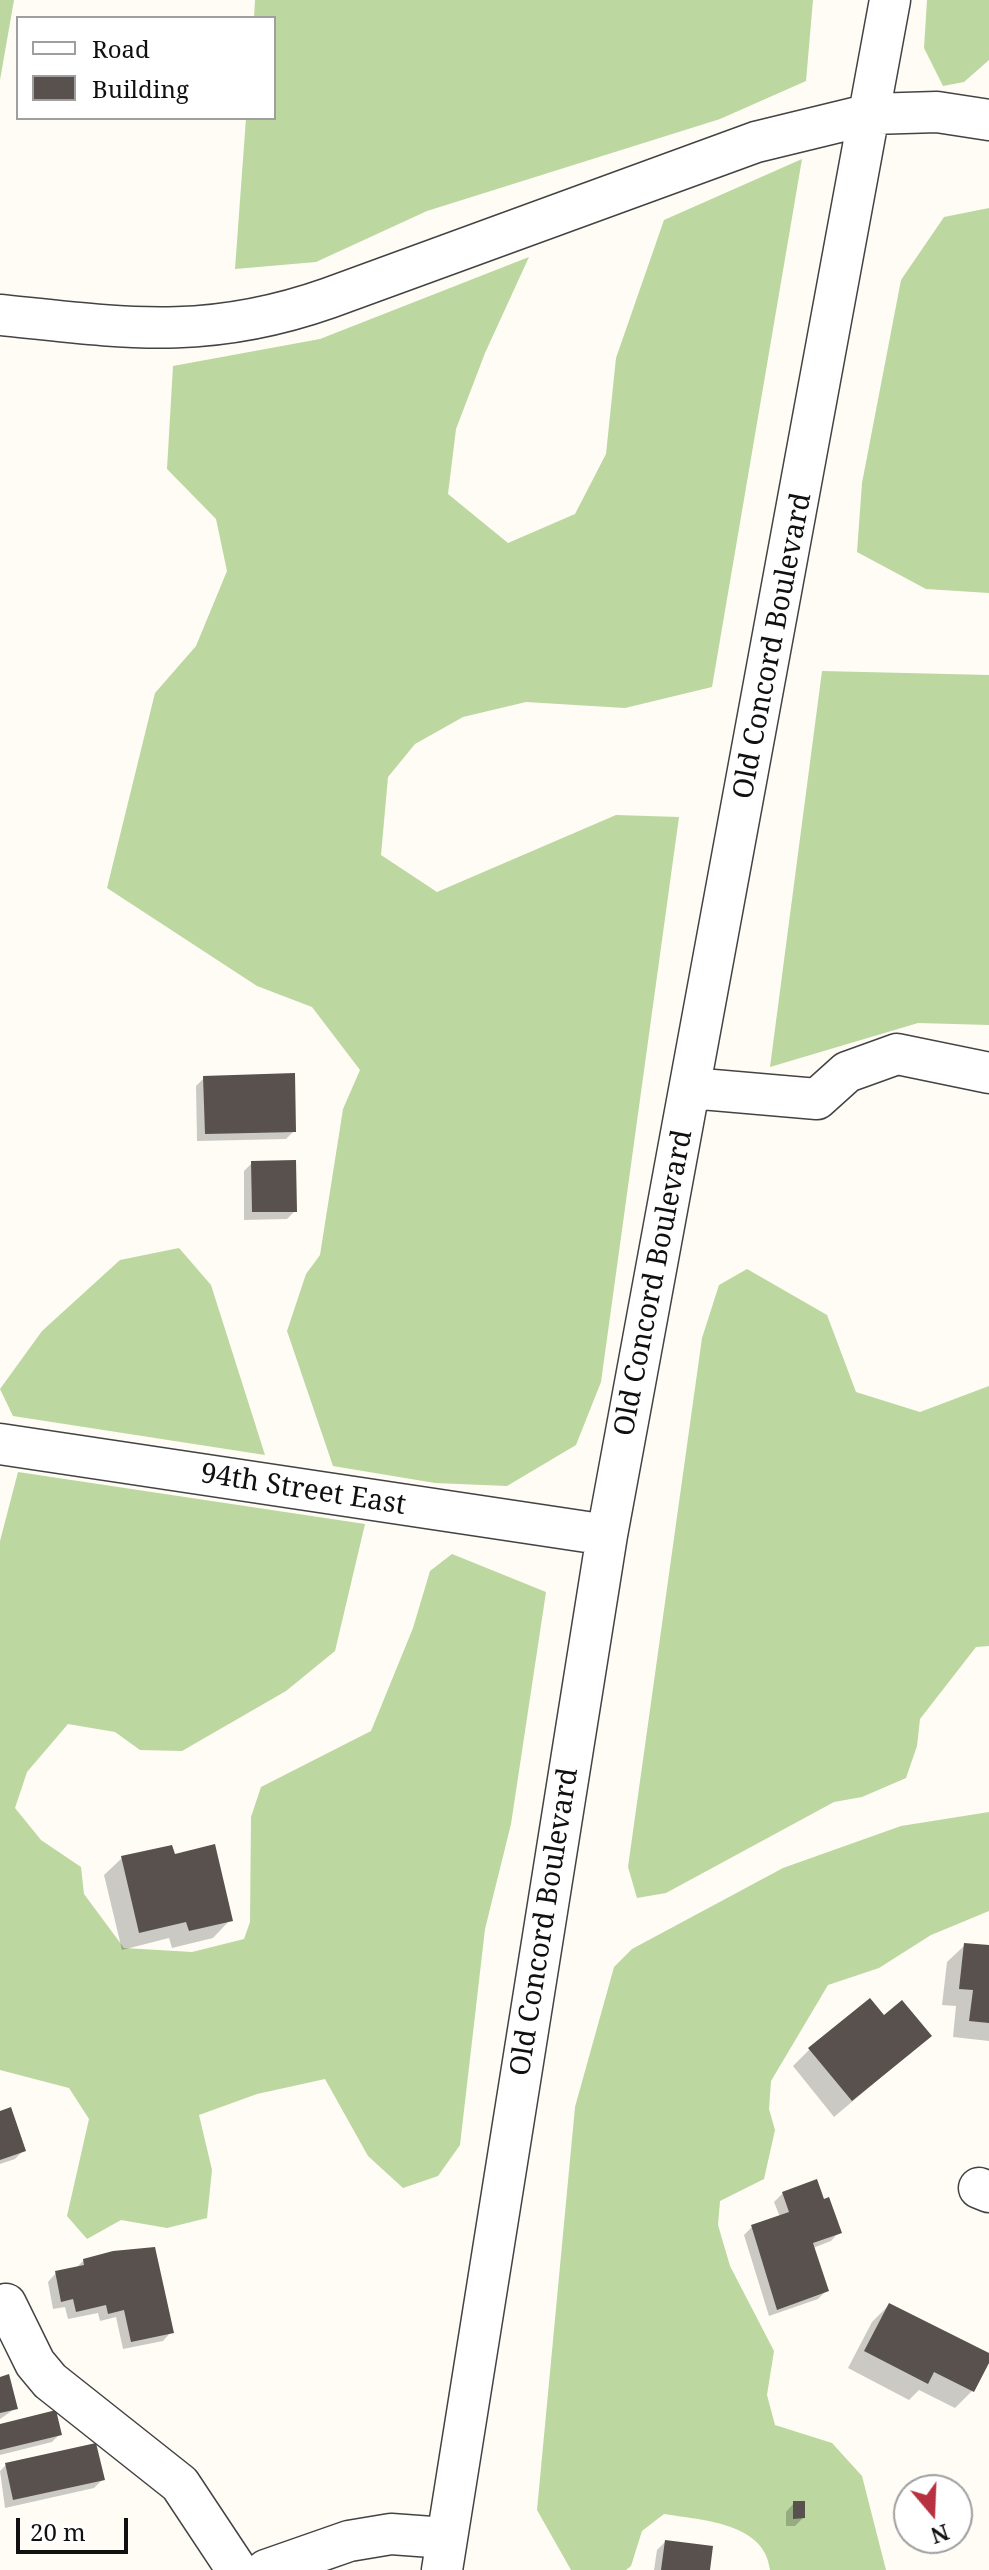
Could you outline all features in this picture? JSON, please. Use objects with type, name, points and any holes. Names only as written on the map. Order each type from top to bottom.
[{"type":"street","name":"Old Concord Boulevard","points":[[444,2554],[607,1535],[890,0]]},
{"type":"street","points":[[0,315],[144,330],[189,329],[286,313],[756,142],[871,114],[937,112],[989,120]]},
{"type":"street","points":[[690,1088],[817,1099],[847,1072],[897,1054],[989,1073]]},
{"type":"street","name":"94th Street East","points":[[0,1444],[607,1535]]},
{"type":"street","points":[[6,2304],[35,2363],[50,2381],[180,2484],[237,2570]]},
{"type":"street","points":[[266,2570],[349,2541],[391,2534],[444,2554]]},
{"type":"green space","points":[[0,0],[14,0],[0,80]]},
{"type":"green space","points":[[255,0],[813,0],[806,81],[720,119],[427,211],[316,262],[235,269],[246,120],[276,120],[276,16],[254,16]]},
{"type":"green space","points":[[927,0],[989,0],[989,60],[964,82],[943,86],[924,48]]},
{"type":"green space","points":[[802,159],[712,687],[625,708],[526,702],[463,717],[415,744],[388,777],[381,855],[437,892],[616,815],[679,817],[601,1382],[576,1445],[507,1486],[435,1483],[333,1466],[287,1331],[306,1274],[320,1255],[343,1109],[360,1070],[312,1007],[257,986],[107,888],[155,693],[196,646],[227,571],[216,519],[167,469],[173,366],[320,339],[529,257],[485,353],[456,429],[448,494],[508,543],[575,514],[606,454],[616,358],[664,220]]},
{"type":"green space","points":[[989,208],[989,593],[926,589],[857,552],[862,483],[901,280],[944,217]]},
{"type":"green space","points":[[822,671],[989,675],[989,1025],[918,1023],[770,1067]]},
{"type":"green space","points":[[179,1248],[211,1285],[265,1455],[13,1416],[0,1389],[42,1331],[120,1260]]},
{"type":"green space","points":[[747,1269],[827,1315],[856,1392],[920,1412],[989,1386],[989,1646],[976,1647],[920,1719],[917,1746],[906,1778],[862,1797],[834,1802],[666,1893],[637,1898],[628,1867],[702,1338],[719,1285]]},
{"type":"green space","points":[[18,1472],[365,1524],[335,1651],[286,1691],[182,1751],[140,1750],[115,1732],[68,1724],[27,1772],[15,1808],[41,1840],[81,1867],[84,1894],[124,1948],[192,1952],[244,1939],[250,1922],[251,1817],[261,1787],[371,1731],[413,1628],[430,1571],[452,1554],[546,1592],[511,1824],[485,1929],[460,2145],[438,2176],[403,2188],[368,2156],[325,2079],[257,2094],[199,2115],[212,2170],[207,2218],[167,2228],[121,2220],[87,2239],[67,2216],[89,2119],[69,2088],[0,2070],[0,1541]]},
{"type":"green space","points":[[989,1812],[989,1911],[931,1935],[879,1968],[828,1985],[771,2081],[769,2109],[775,2130],[764,2179],[720,2201],[718,2225],[730,2266],[774,2351],[767,2395],[775,2425],[832,2443],[862,2476],[886,2570],[770,2570],[765,2554],[744,2533],[729,2526],[664,2514],[642,2531],[631,2566],[626,2570],[571,2570],[537,2510],[575,2107],[614,1967],[632,1949],[783,1868],[901,1826]]},
{"type":"building","points":[[295,1073],[296,1132],[205,1134],[203,1076]]},
{"type":"building","points":[[296,1160],[297,1212],[252,1212],[251,1161]]},
{"type":"building","points":[[215,1844],[233,1921],[189,1931],[186,1922],[139,1933],[121,1856],[172,1845],[175,1854]]},
{"type":"building","points":[[964,1943],[989,1945],[989,2023],[969,2021],[973,1990],[959,1989]]},
{"type":"building","points":[[870,1998],[884,2015],[902,2000],[932,2036],[852,2101],[808,2048]]},
{"type":"building","points":[[11,2107],[26,2151],[0,2160],[0,2111]]},
{"type":"building","points":[[817,2179],[824,2199],[829,2197],[842,2233],[813,2243],[829,2291],[777,2310],[751,2225],[789,2212],[782,2192]]},
{"type":"building","points":[[155,2247],[174,2333],[131,2342],[124,2310],[108,2314],[106,2305],[76,2312],[73,2299],[61,2302],[55,2271],[84,2265],[83,2259],[113,2251]]},
{"type":"building","points":[[889,2303],[989,2353],[989,2363],[974,2392],[934,2372],[928,2384],[864,2351]]},
{"type":"building","points":[[9,2374],[18,2409],[0,2413],[0,2377]]},
{"type":"building","points":[[56,2410],[62,2435],[0,2450],[0,2424]]},
{"type":"building","points":[[96,2443],[105,2480],[13,2500],[5,2463]]},
{"type":"building","points":[[793,2501],[805,2501],[805,2518],[793,2519]]},
{"type":"building","points":[[665,2540],[713,2546],[710,2570],[661,2570]]}]
